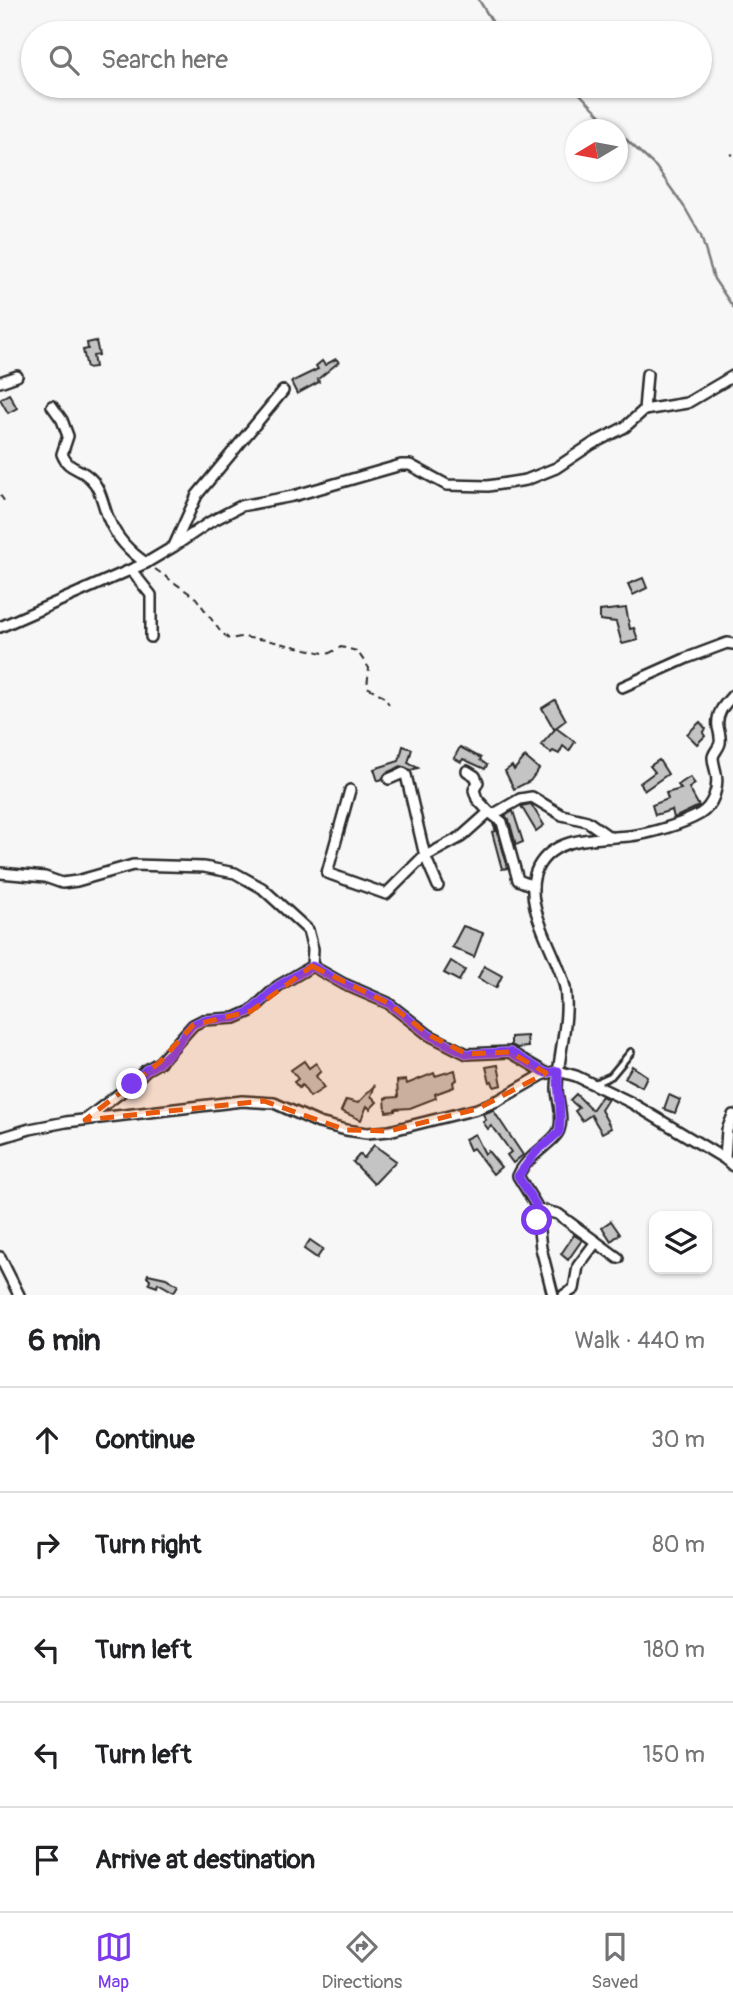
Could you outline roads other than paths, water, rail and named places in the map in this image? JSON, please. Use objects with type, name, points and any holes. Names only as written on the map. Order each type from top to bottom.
[{"type":"street","points":[[645,410],[647,374]]},
{"type":"street","points":[[0,382],[17,376]]},
{"type":"street","points":[[0,627],[146,563],[210,522],[241,506],[293,496],[401,465],[410,465],[447,485],[488,486],[526,480],[556,468],[592,444],[625,427],[645,410],[687,404],[733,376]]},
{"type":"street","points":[[173,547],[197,495],[283,391]]},
{"type":"street","points":[[52,406],[62,420],[68,436],[62,454],[66,464],[91,479],[110,522],[127,549],[146,563]]},
{"type":"street","points":[[131,570],[151,595],[151,638]]},
{"type":"street","points":[[622,687],[687,658],[726,643],[733,644]]},
{"type":"street","points":[[553,1295],[541,1248],[535,1202],[518,1176],[536,1152],[559,1132],[561,1119],[558,1071],[565,987],[540,925],[533,887],[538,867],[549,853],[562,845],[608,836],[639,834],[689,820],[703,813],[715,796],[717,776],[713,759],[720,746],[718,716],[733,695]]},
{"type":"street","points":[[467,771],[475,776],[478,782],[474,790],[477,799],[502,822],[519,880],[533,887]]},
{"type":"street","points":[[388,779],[406,775],[425,856],[438,886]]},
{"type":"street","points":[[350,790],[327,873],[386,894],[425,856],[461,837],[492,813],[520,799],[532,797],[562,814],[587,821],[608,836]]},
{"type":"street","points":[[0,873],[45,877],[62,883],[132,865],[204,867],[234,873],[262,888],[308,930],[313,949],[312,966]]},
{"type":"street","points":[[312,966],[344,984],[388,1003],[429,1035],[467,1054],[510,1052],[546,1073]]},
{"type":"street","points":[[85,1120],[146,1070],[160,1062],[192,1025],[203,1020],[235,1018],[251,1011],[278,986],[312,966]]},
{"type":"street","points":[[0,1138],[30,1129],[85,1120],[242,1101],[264,1101],[283,1105],[319,1123],[346,1130],[367,1133],[389,1131],[477,1109],[499,1100],[546,1073],[558,1071],[593,1084],[728,1152]]},
{"type":"street","points":[[733,1115],[727,1130],[728,1152],[733,1166]]},
{"type":"street","points":[[537,1209],[558,1214],[618,1258]]},
{"type":"street","points":[[564,1295],[574,1289],[578,1266],[596,1242]]},
{"type":"street","points":[[0,1257],[19,1295]]},
{"type":"lane","points":[[593,1084],[611,1076],[631,1052]]},
{"type":"waterway","points":[[479,0],[492,21]]},
{"type":"waterway","points":[[584,98],[604,119]]},
{"type":"waterway","points":[[628,141],[656,167],[685,208],[701,236],[714,279],[733,307]]}]
